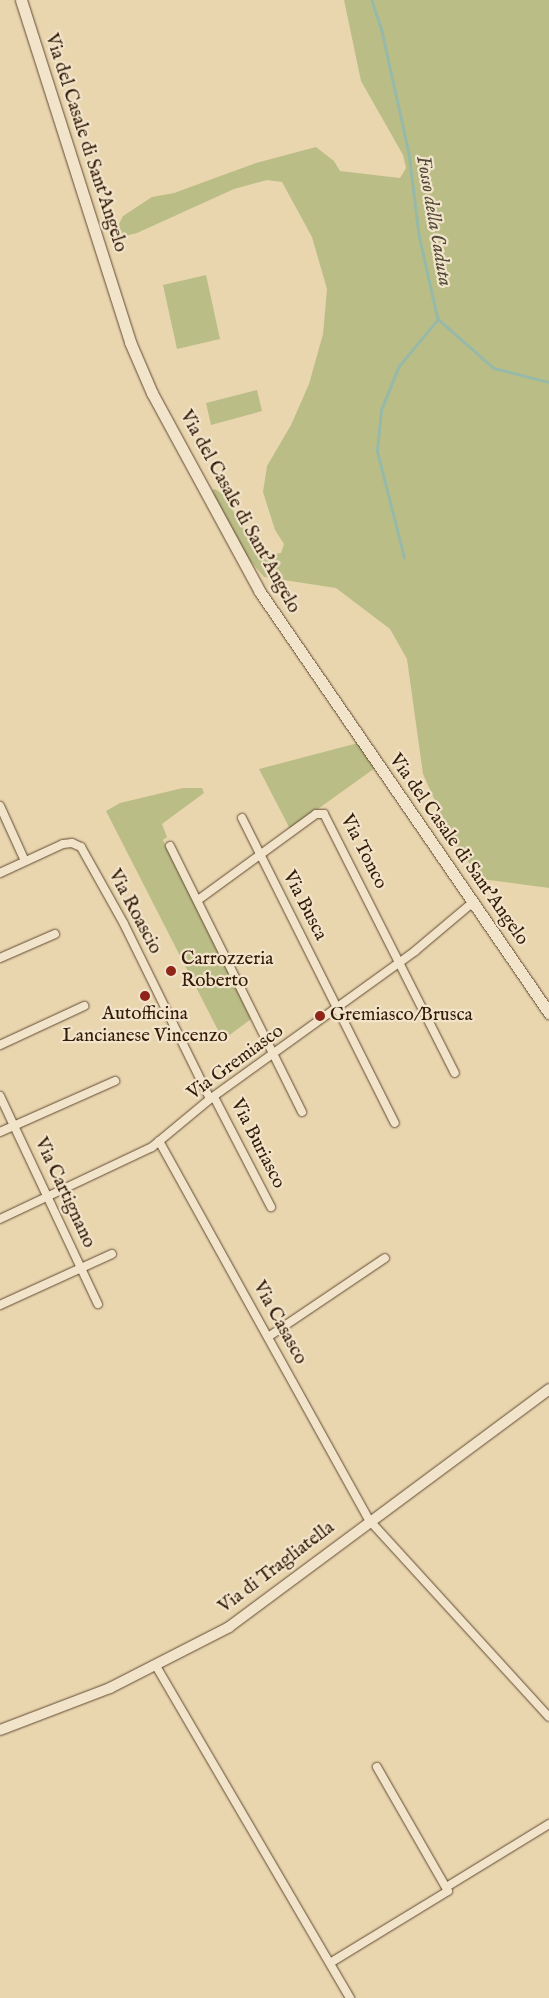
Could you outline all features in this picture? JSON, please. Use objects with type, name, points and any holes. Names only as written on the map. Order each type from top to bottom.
[{"type":"main road","name":"Via del Casale di Sant'Angelo","points":[[21,0],[130,342],[146,382],[257,588],[549,1014]]},
{"type":"street","points":[[0,806],[25,861]]},
{"type":"street","name":"Via Tonco","points":[[198,900],[316,814],[324,814],[400,963]]},
{"type":"street","name":"Via Busca","points":[[242,818],[395,1123]]},
{"type":"street","name":"Via Roascio","points":[[0,873],[66,843],[75,844],[83,849],[212,1098]]},
{"type":"street","points":[[170,846],[302,1112]]},
{"type":"street","name":"Via Gremiasco","points":[[0,1219],[159,1141],[212,1098],[274,1056],[400,963],[472,902]]},
{"type":"street","points":[[0,958],[54,934]]},
{"type":"street","points":[[400,963],[455,1073]]},
{"type":"street","points":[[0,1045],[84,1006]]},
{"type":"street","points":[[0,1132],[115,1081]]},
{"type":"street","name":"Via Cartignano","points":[[0,1096],[98,1304]]},
{"type":"street","name":"Via Buriasco","points":[[212,1098],[271,1207]]},
{"type":"street","name":"Via Casasco","points":[[159,1141],[370,1521],[549,1717]]},
{"type":"street","points":[[0,1305],[112,1254]]},
{"type":"street","points":[[268,1337],[385,1258]]},
{"type":"street","name":"Via di Tragliatella","points":[[0,1730],[71,1705],[156,1666],[238,1622],[549,1388]]},
{"type":"street","points":[[156,1666],[350,1998]]},
{"type":"street","points":[[377,1768],[448,1886]]},
{"type":"street","points":[[330,1963],[445,1895],[448,1886],[549,1824]]},
{"type":"green space","points":[[344,0],[549,0],[549,888],[481,879],[453,841],[423,774],[407,659],[390,629],[336,588],[264,577],[246,556],[211,491],[215,489],[222,494],[257,548],[273,554],[281,553],[284,544],[275,530],[263,492],[267,466],[291,425],[309,384],[323,334],[327,289],[312,237],[282,182],[267,180],[234,189],[137,233],[121,237],[116,230],[123,216],[152,197],[174,193],[256,163],[316,147],[334,161],[340,171],[400,178],[406,168],[403,155],[361,81]]},
{"type":"green space","points":[[206,275],[220,339],[177,349],[163,285]]},
{"type":"green space","points":[[257,390],[262,411],[211,425],[206,403]]},
{"type":"green space","points":[[358,743],[375,768],[290,829],[259,769]]},
{"type":"green space","points":[[183,788],[202,788],[204,793],[162,824],[167,837],[163,840],[251,1019],[223,1040],[106,811],[120,803]]},
{"type":"waterway","name":"Fosso della Caduta","points":[[372,0],[382,31],[409,153],[419,235],[438,319],[494,368],[549,382]]},
{"type":"waterway","points":[[404,558],[377,451],[381,410],[399,366],[438,319]]},
{"type":"place","name":"Carrozzeria Roberto","points":[[171,971]]},
{"type":"place","name":"Autofficina Lancianese Vincenzo","points":[[145,996]]},
{"type":"place","name":"Gremiasco/Brusca","points":[[320,1016]]}]
